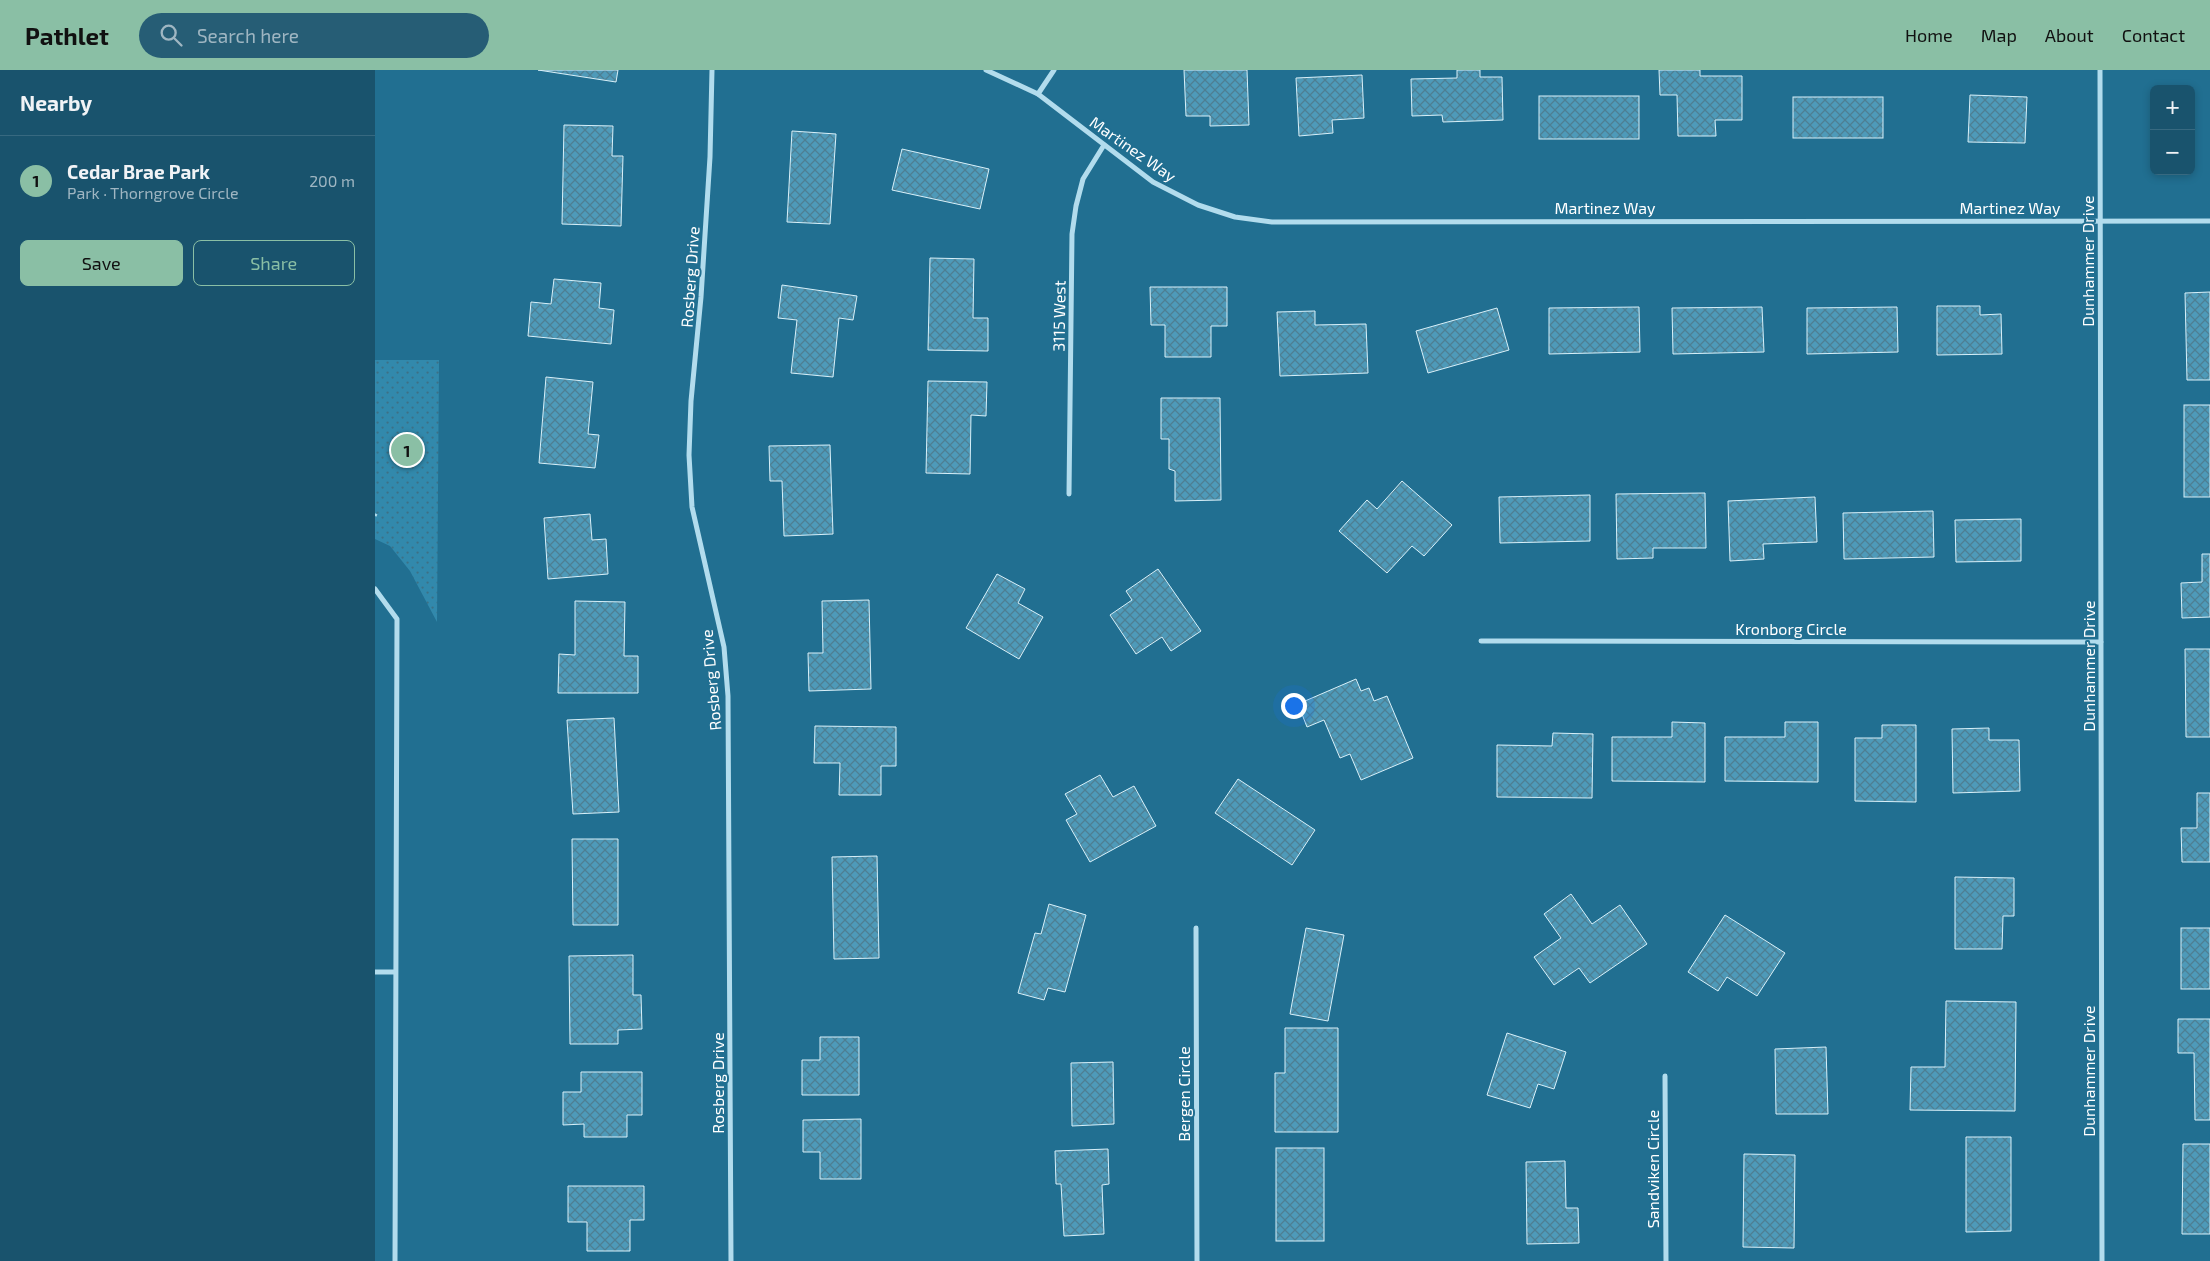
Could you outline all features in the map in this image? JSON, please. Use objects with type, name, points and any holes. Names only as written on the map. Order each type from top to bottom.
[{"type":"street","name":"Rosberg Drive","points":[[712,70],[708,200],[691,401],[689,454],[692,507],[700,550],[722,638],[728,696],[731,1261]]},
{"type":"street","name":"Martinez Way","points":[[986,70],[1038,94],[1153,182],[1198,205],[1235,217],[1272,222],[2210,220]]},
{"type":"street","points":[[1038,94],[1054,70]]},
{"type":"street","name":"Dunhammer Drive","points":[[2100,70],[2102,1261]]},
{"type":"street","name":"3115 West","points":[[1069,494],[1072,234],[1075,206],[1083,180],[1104,145]]},
{"type":"street","points":[[375,588],[397,619],[395,1261]]},
{"type":"street","name":"Kronborg Circle","points":[[1481,641],[2101,642]]},
{"type":"street","name":"Bergen Circle","points":[[1196,928],[1197,1261]]},
{"type":"street","points":[[375,972],[395,972]]},
{"type":"street","name":"Sandviken Circle","points":[[1665,1076],[1666,1261]]},
{"type":"shaded area","points":[[375,360],[439,360],[437,622],[410,571],[390,546],[375,539]]},
{"type":"building","points":[[538,70],[618,70],[616,82]]},
{"type":"building","points":[[1184,70],[1247,70],[1249,125],[1210,126],[1210,116],[1186,116]]},
{"type":"building","points":[[1457,70],[1480,70],[1480,77],[1502,77],[1503,120],[1443,122],[1442,115],[1412,116],[1411,79],[1457,78]]},
{"type":"building","points":[[1659,70],[1700,70],[1700,76],[1742,76],[1742,120],[1715,120],[1716,136],[1678,136],[1677,95],[1660,95]]},
{"type":"building","points":[[1362,75],[1364,118],[1332,120],[1333,133],[1299,136],[1296,78]]},
{"type":"building","points":[[1970,95],[2027,97],[2025,143],[1968,142]]},
{"type":"building","points":[[1539,96],[1639,96],[1639,139],[1539,139]]},
{"type":"building","points":[[1793,97],[1883,97],[1883,138],[1793,138]]},
{"type":"building","points":[[564,125],[613,126],[612,156],[623,156],[621,226],[562,224]]},
{"type":"building","points":[[792,131],[836,134],[830,224],[787,222]]},
{"type":"building","points":[[902,149],[989,169],[980,209],[892,190]]},
{"type":"building","points":[[930,258],[974,259],[973,318],[988,318],[988,351],[928,350]]},
{"type":"building","points":[[554,279],[601,283],[599,308],[614,310],[611,344],[528,336],[531,302],[551,304]]},
{"type":"building","points":[[782,285],[857,296],[853,320],[839,318],[833,377],[791,373],[797,320],[778,318]]},
{"type":"building","points":[[1150,287],[1227,287],[1227,326],[1211,326],[1211,357],[1165,357],[1165,325],[1151,325]]},
{"type":"building","points":[[2210,292],[2210,380],[2187,380],[2185,293]]},
{"type":"building","points":[[1937,306],[1980,306],[1980,315],[2001,314],[2002,354],[1937,355]]},
{"type":"building","points":[[1639,307],[1640,352],[1549,354],[1549,308]]},
{"type":"building","points":[[1762,307],[1764,352],[1673,354],[1672,308]]},
{"type":"building","points":[[1897,307],[1898,352],[1807,354],[1807,308]]},
{"type":"building","points":[[1497,308],[1509,350],[1428,373],[1416,331]]},
{"type":"building","points":[[1315,311],[1315,325],[1366,324],[1368,373],[1280,376],[1277,312]]},
{"type":"building","points":[[546,377],[593,382],[588,434],[599,435],[595,468],[539,463]]},
{"type":"building","points":[[928,381],[987,382],[986,416],[971,415],[970,474],[926,473]]},
{"type":"building","points":[[1161,398],[1220,398],[1221,500],[1175,501],[1175,471],[1169,469],[1169,439],[1161,439]]},
{"type":"building","points":[[2184,405],[2210,405],[2210,497],[2184,497]]},
{"type":"building","points":[[830,445],[833,534],[784,536],[782,481],[770,481],[769,446]]},
{"type":"building","points":[[1402,481],[1452,525],[1424,556],[1412,546],[1387,573],[1339,531],[1367,500],[1377,509]]},
{"type":"building","points":[[1705,493],[1706,548],[1653,548],[1653,558],[1617,559],[1616,494]]},
{"type":"building","points":[[1590,495],[1590,541],[1500,543],[1499,497]]},
{"type":"building","points":[[1815,497],[1817,542],[1763,544],[1764,559],[1730,561],[1728,501]]},
{"type":"building","points":[[1933,511],[1934,557],[1844,559],[1843,513]]},
{"type":"building","points":[[590,514],[592,540],[606,539],[608,574],[548,579],[544,518]]},
{"type":"building","points":[[2021,519],[2021,561],[1956,562],[1955,520]]},
{"type":"building","points":[[2202,554],[2210,554],[2210,617],[2182,618],[2181,583],[2202,582]]},
{"type":"building","points":[[1158,569],[1201,631],[1171,651],[1162,637],[1136,654],[1110,615],[1132,600],[1126,591]]},
{"type":"building","points":[[997,574],[1025,589],[1018,603],[1043,617],[1019,659],[966,628]]},
{"type":"building","points":[[869,600],[871,689],[809,691],[808,653],[823,653],[822,601]]},
{"type":"building","points":[[575,601],[625,602],[624,656],[638,656],[638,693],[558,693],[559,654],[575,655]]},
{"type":"building","points":[[2185,649],[2210,649],[2210,737],[2186,737]]},
{"type":"building","points":[[1356,679],[1361,691],[1369,688],[1374,701],[1387,696],[1413,758],[1361,780],[1350,754],[1340,758],[1324,720],[1307,727],[1298,704]]},
{"type":"building","points":[[614,718],[619,812],[573,814],[567,720]]},
{"type":"building","points":[[1672,722],[1705,723],[1705,782],[1612,781],[1612,737],[1672,737]]},
{"type":"building","points":[[1785,722],[1818,722],[1818,782],[1725,781],[1725,737],[1785,737]]},
{"type":"building","points":[[1882,725],[1916,725],[1916,802],[1855,801],[1855,738],[1882,738]]},
{"type":"building","points":[[815,726],[896,727],[896,766],[881,766],[881,795],[839,795],[840,763],[814,763]]},
{"type":"building","points":[[1989,728],[1989,740],[2019,740],[2020,791],[1953,793],[1952,729]]},
{"type":"building","points":[[1553,733],[1593,734],[1592,798],[1497,797],[1497,745],[1552,746]]},
{"type":"building","points":[[1100,775],[1113,797],[1134,786],[1156,826],[1090,862],[1066,820],[1077,814],[1065,794]]},
{"type":"building","points":[[1238,779],[1315,830],[1292,865],[1215,813]]},
{"type":"building","points":[[2197,793],[2210,793],[2210,862],[2182,862],[2181,828],[2197,828]]},
{"type":"building","points":[[572,839],[618,839],[618,925],[573,925]]},
{"type":"building","points":[[877,856],[879,958],[834,959],[832,857]]},
{"type":"building","points":[[1955,877],[2014,878],[2014,916],[2003,916],[2002,949],[1955,949]]},
{"type":"building","points":[[1571,894],[1592,924],[1620,905],[1647,944],[1590,983],[1579,968],[1554,985],[1534,957],[1561,938],[1544,914]]},
{"type":"building","points":[[1049,904],[1086,915],[1065,992],[1048,988],[1044,1000],[1018,993],[1035,933],[1041,934]]},
{"type":"building","points":[[1725,915],[1785,953],[1757,996],[1727,977],[1718,991],[1688,972]]},
{"type":"building","points":[[1306,928],[1344,935],[1328,1021],[1290,1014]]},
{"type":"building","points":[[2181,928],[2210,928],[2210,989],[2181,989]]},
{"type":"building","points":[[633,955],[633,995],[641,995],[642,1029],[618,1030],[618,1044],[570,1044],[569,956]]},
{"type":"building","points":[[1946,1001],[2016,1002],[2015,1111],[1910,1110],[1911,1067],[1945,1067]]},
{"type":"building","points":[[2178,1019],[2210,1019],[2210,1120],[2195,1120],[2194,1053],[2178,1053]]},
{"type":"building","points":[[1285,1028],[1338,1028],[1338,1132],[1275,1132],[1275,1073],[1285,1073]]},
{"type":"building","points":[[1507,1033],[1566,1052],[1554,1089],[1538,1084],[1530,1108],[1487,1095]]},
{"type":"building","points":[[820,1037],[859,1037],[859,1095],[802,1095],[802,1060],[820,1060]]},
{"type":"building","points":[[1826,1047],[1828,1114],[1776,1114],[1775,1049]]},
{"type":"building","points":[[1113,1062],[1114,1124],[1072,1126],[1071,1063]]},
{"type":"building","points":[[581,1072],[642,1072],[642,1115],[627,1115],[627,1137],[584,1137],[584,1124],[563,1125],[563,1092],[581,1092]]},
{"type":"building","points":[[861,1119],[861,1179],[820,1179],[820,1152],[803,1152],[803,1120]]},
{"type":"building","points":[[1966,1137],[2011,1137],[2011,1231],[1966,1232]]},
{"type":"building","points":[[2183,1144],[2210,1144],[2210,1234],[2182,1234]]},
{"type":"building","points":[[1276,1148],[1324,1148],[1324,1241],[1276,1241]]},
{"type":"building","points":[[1108,1149],[1109,1184],[1102,1185],[1104,1234],[1064,1236],[1061,1184],[1056,1184],[1055,1151]]},
{"type":"building","points":[[1744,1154],[1795,1155],[1794,1248],[1743,1247]]},
{"type":"building","points":[[1565,1161],[1566,1208],[1578,1208],[1579,1243],[1527,1244],[1526,1162]]},
{"type":"building","points":[[568,1186],[644,1186],[644,1220],[630,1220],[630,1251],[587,1251],[587,1222],[568,1222]]},
{"type":"place","name":"Cedar Brae Park","points":[[407,450]]}]
